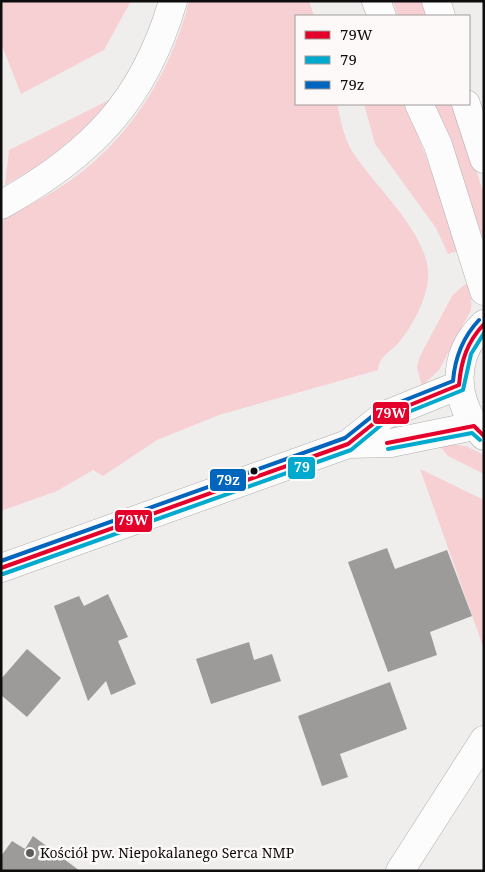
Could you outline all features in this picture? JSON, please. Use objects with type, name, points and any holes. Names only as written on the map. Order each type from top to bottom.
[{"type":"street","points":[[1,205],[70,160],[121,109],[139,85],[155,54],[173,1]]},
{"type":"street","points":[[376,1],[382,15]]},
{"type":"street","points":[[436,1],[440,15]]},
{"type":"street","points":[[419,105],[438,145],[484,291]]},
{"type":"street","points":[[466,105],[484,160]]},
{"type":"street","points":[[1,568],[348,444],[391,443],[479,431],[463,407],[459,385],[460,365],[466,347],[484,324]]},
{"type":"street","points":[[348,444],[383,416],[459,385]]},
{"type":"street","points":[[400,871],[484,740]]},
{"type":"shaded area","points":[[1,1],[131,1],[104,50],[21,94],[1,43]]},
{"type":"shaded area","points":[[189,1],[309,1],[314,15],[295,15],[295,105],[337,105],[343,130],[351,149],[401,214],[421,247],[427,263],[428,279],[422,304],[410,328],[397,345],[383,357],[378,370],[219,415],[157,440],[103,476],[93,470],[57,491],[1,511],[1,221],[64,185],[83,171],[120,136],[150,95],[173,49]]},
{"type":"shaded area","points":[[393,1],[426,1],[430,15],[398,15]]},
{"type":"shaded area","points":[[111,99],[87,125],[49,158],[5,185],[9,150]]},
{"type":"shaded area","points":[[364,105],[406,105],[461,250],[448,254],[436,228],[375,144]]},
{"type":"shaded area","points":[[432,105],[456,105],[484,195],[484,241]]},
{"type":"shaded area","points":[[472,283],[471,310],[439,370],[422,386],[417,367],[420,356],[452,296],[464,285]]},
{"type":"shaded area","points":[[439,445],[466,446],[484,455],[484,474],[448,456]]},
{"type":"shaded area","points":[[420,469],[484,500],[484,649]]},
{"type":"building","points":[[387,548],[395,569],[447,550],[472,616],[430,632],[437,655],[388,672],[348,562]]},
{"type":"building","points":[[108,594],[128,637],[118,641],[136,684],[111,695],[106,681],[88,701],[54,606],[79,596],[84,606]]},
{"type":"building","points":[[249,642],[254,660],[272,654],[281,681],[211,704],[196,659]]},
{"type":"building","points":[[27,649],[61,678],[27,717],[1,695],[1,679]]},
{"type":"building","points":[[390,682],[407,729],[340,754],[348,777],[322,786],[298,716]]},
{"type":"building","name":"Kościół pw. Niepokalanego Serca NMP","points":[[33,836],[80,871],[1,871],[1,856],[12,841],[25,849]]},
{"type":"transit line","name":"79z","points":[[1,561],[345,438],[380,410],[453,381],[461,348],[468,333],[479,320]]},
{"type":"transit line","name":"79W","points":[[1,568],[348,444],[383,416],[459,385],[461,368],[466,352],[473,338],[484,324]]},
{"type":"transit line","name":"79","points":[[3,574],[351,450],[386,421],[463,390],[471,354],[484,333]]},
{"type":"transit line","name":"79W","points":[[387,443],[474,426],[484,436]]},
{"type":"transit line","name":"79","points":[[388,449],[472,433],[480,440]]},
{"type":"place","name":"Kościół pw. Niepokalanego Serca NMP","points":[[30,853]]}]
